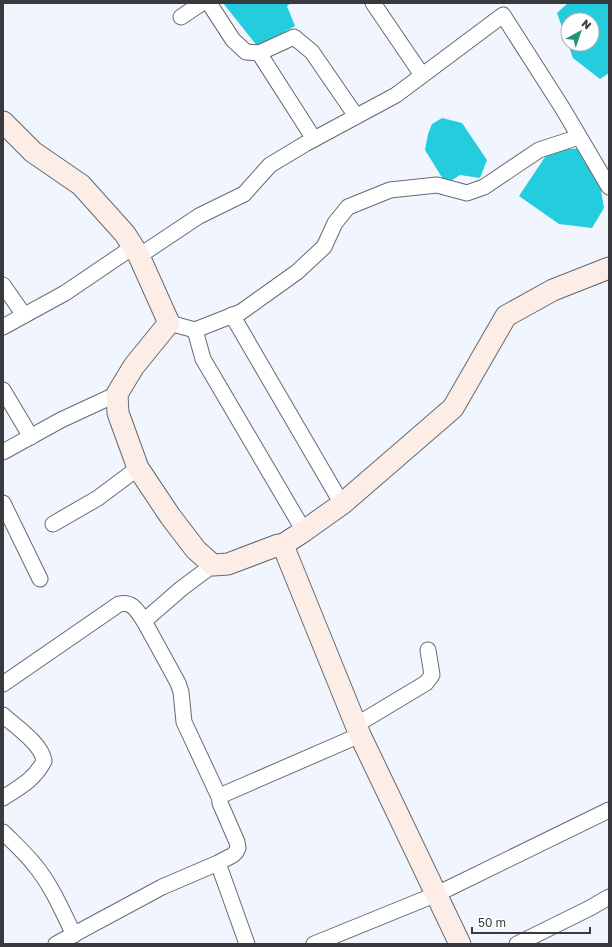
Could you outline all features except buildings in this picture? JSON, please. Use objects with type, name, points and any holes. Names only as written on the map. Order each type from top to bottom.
[{"type":"street","points":[[181,17],[202,3]]},
{"type":"street","points":[[210,3],[233,40],[246,52],[259,53],[294,37],[312,52],[356,116]]},
{"type":"street","points":[[373,3],[422,75]]},
{"type":"street","points":[[3,327],[199,216],[244,194],[270,165],[314,139],[396,95],[503,15],[609,187]]},
{"type":"street","points":[[259,53],[314,139]]},
{"type":"street","points":[[5,126],[33,152],[81,185],[125,234],[136,252],[169,323]]},
{"type":"street","points":[[169,323],[195,330],[241,312],[298,272],[324,246],[335,222],[348,207],[390,190],[437,185],[467,193],[484,187],[540,150],[579,137]]},
{"type":"street","points":[[144,621],[182,588],[213,565],[228,564],[278,545],[281,546],[342,504],[453,408],[506,316],[553,290],[609,268]]},
{"type":"street","points":[[3,285],[24,315]]},
{"type":"street","points":[[232,315],[342,504]]},
{"type":"street","points":[[3,452],[61,420],[117,394],[134,366],[169,323]]},
{"type":"street","points":[[195,330],[203,359],[304,531]]},
{"type":"street","points":[[3,390],[31,437]]},
{"type":"street","points":[[117,394],[118,413],[138,468],[170,516],[196,550],[213,565]]},
{"type":"street","points":[[53,524],[98,498],[138,468]]},
{"type":"street","points":[[3,502],[40,579]]},
{"type":"street","points":[[281,546],[284,550],[358,730],[460,944]]},
{"type":"street","points":[[3,684],[119,604],[125,603],[131,605],[135,608],[144,621],[178,683],[181,692],[184,722],[220,799],[220,803],[238,848],[236,852],[218,862],[162,887],[56,944]]},
{"type":"street","points":[[220,799],[222,795],[232,790],[358,730],[426,683],[432,675],[428,650]]},
{"type":"street","points":[[3,715],[37,745],[43,754],[44,761],[34,775],[24,785],[3,798]]},
{"type":"street","points":[[314,944],[437,894],[609,810]]},
{"type":"street","points":[[3,832],[33,863],[41,874],[52,890],[74,935]]},
{"type":"street","points":[[218,862],[247,944]]},
{"type":"street","points":[[517,944],[609,897]]},
{"type":"water","points":[[223,3],[291,3],[287,6],[295,26],[258,47]]},
{"type":"water","points":[[568,3],[609,3],[609,73],[600,79],[573,58],[571,52],[600,52],[600,12],[560,12],[560,21],[557,13]]},
{"type":"water","points":[[442,118],[462,123],[487,160],[480,178],[460,175],[446,184],[425,150],[428,134],[432,124]]},
{"type":"water","points":[[551,148],[581,149],[599,178],[604,208],[592,228],[559,224],[519,196]]}]
